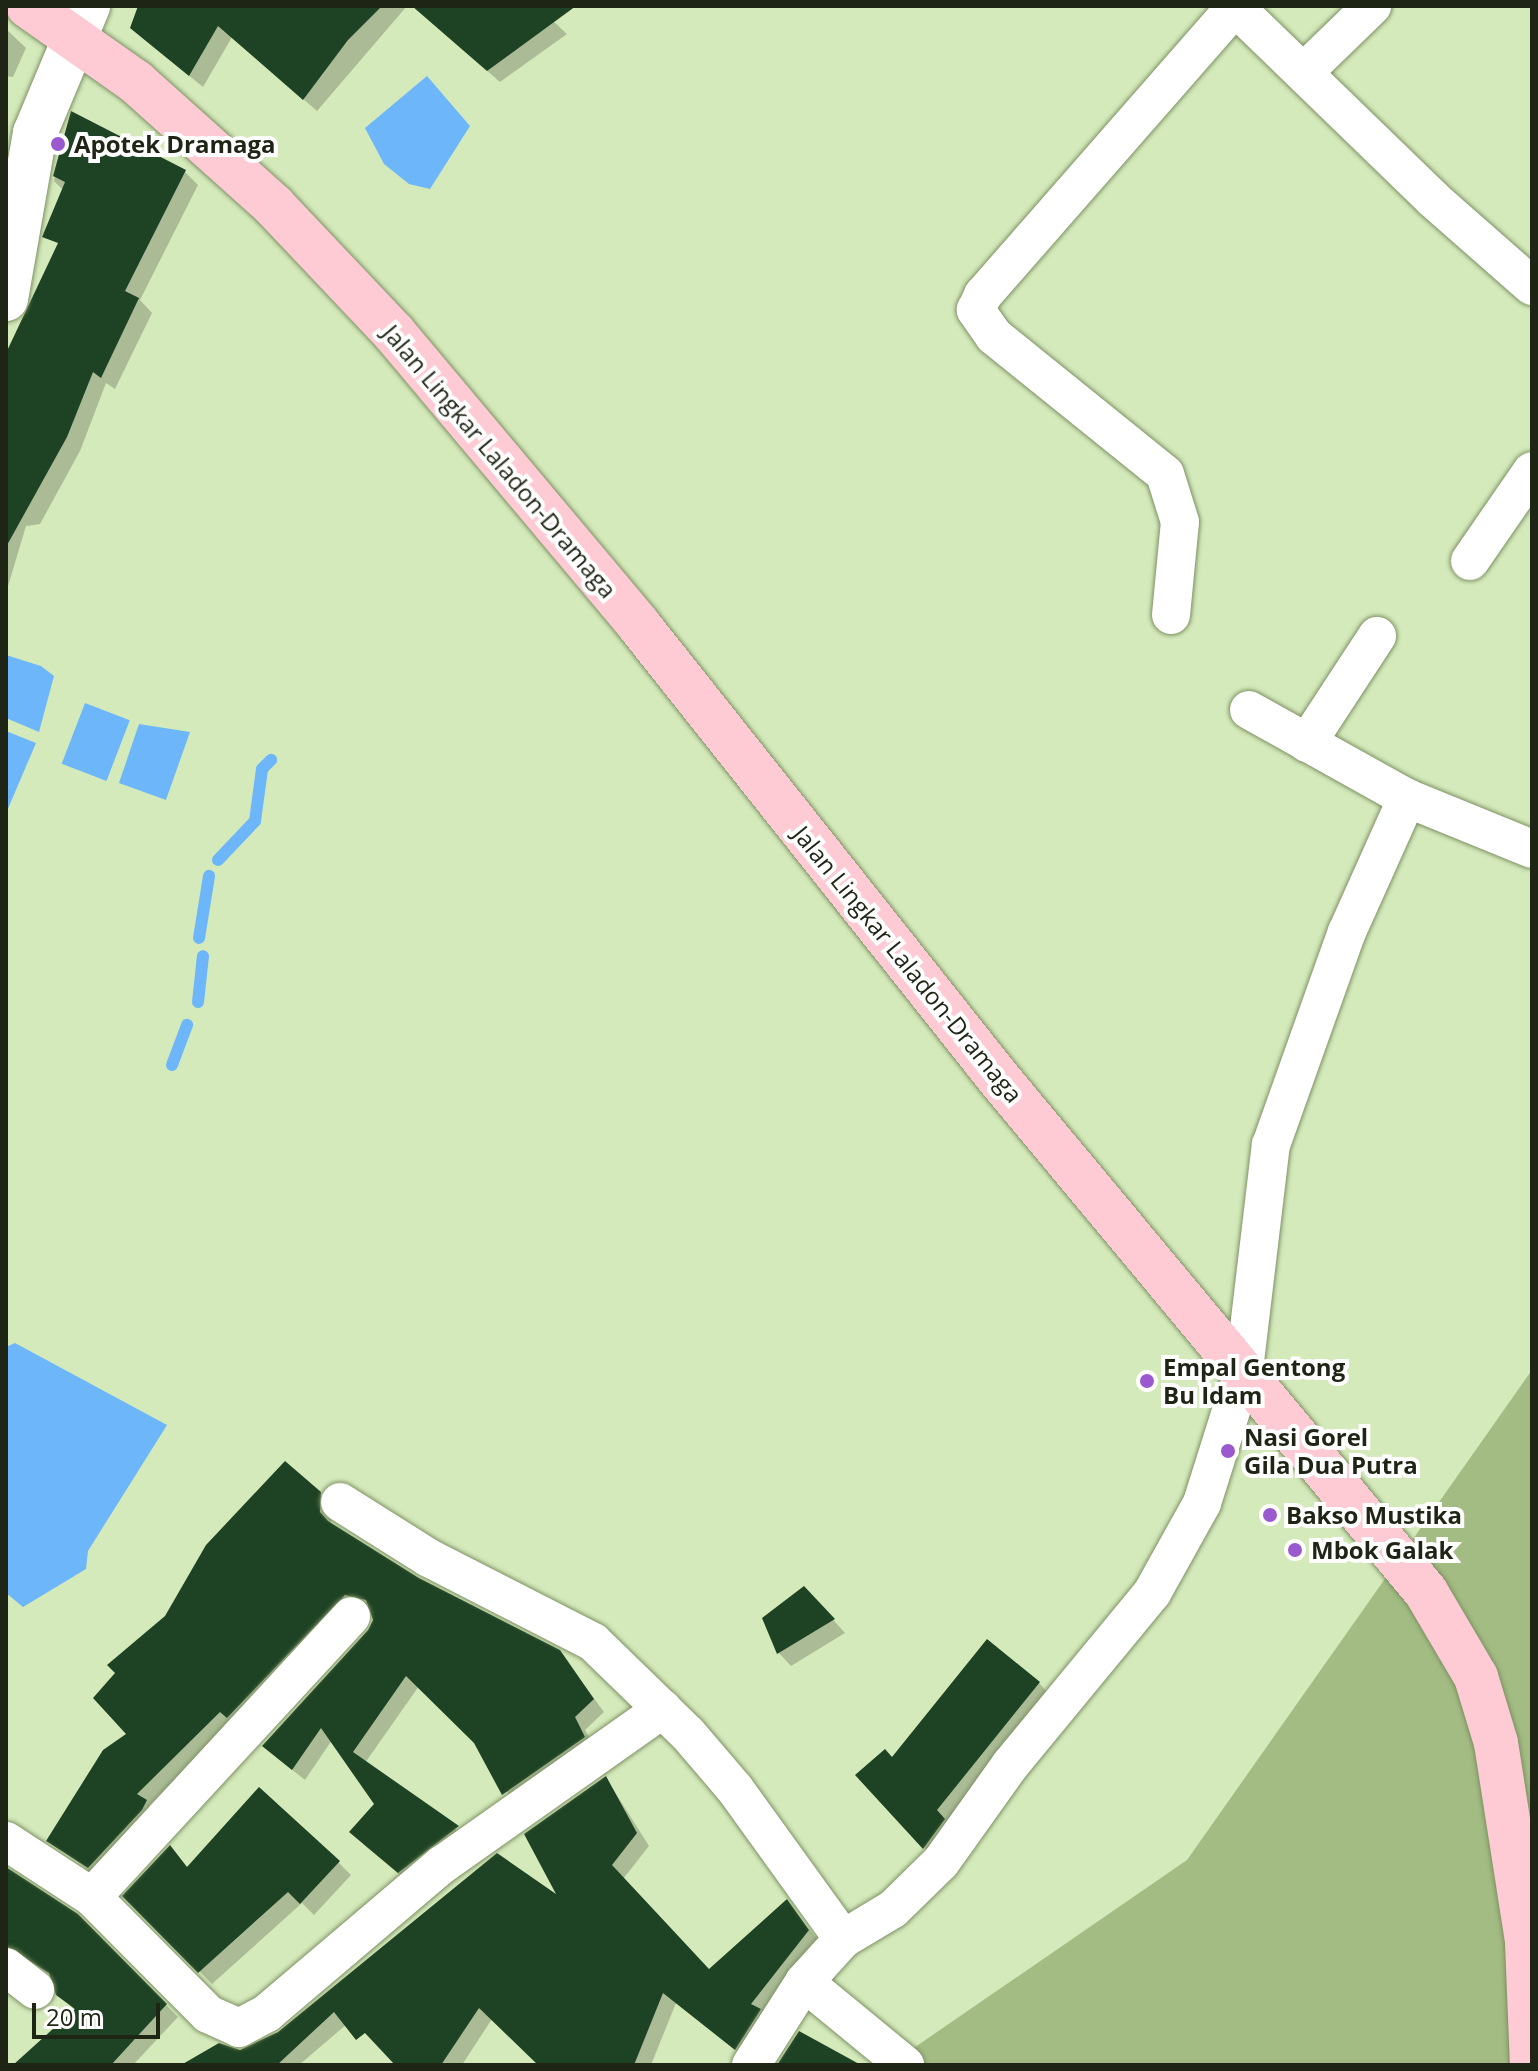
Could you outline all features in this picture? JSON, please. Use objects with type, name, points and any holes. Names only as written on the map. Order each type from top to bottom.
[{"type":"main road","name":"Jalan Lingkar Laladon-Dramaga","points":[[28,6],[81,21],[136,82],[274,206],[394,333],[638,624],[1000,1080],[1426,1592],[1476,1677],[1496,1743],[1515,1846],[1527,1942],[1532,2065]]},
{"type":"street","points":[[1304,72],[1372,6]]},
{"type":"street","points":[[1171,615],[1180,522],[1165,474],[994,336],[976,310],[983,295],[1234,7],[1433,199],[1532,286]]},
{"type":"street","points":[[6,299],[35,133],[81,21]]},
{"type":"street","points":[[1470,561],[1532,471]]},
{"type":"street","points":[[1307,743],[1377,636]]},
{"type":"street","points":[[1249,710],[1407,798],[1532,849]]},
{"type":"street","points":[[751,2065],[804,1982],[843,1939],[893,1909],[925,1880],[1011,1764],[1152,1593],[1202,1503],[1244,1370],[1271,1145],[1347,932],[1407,798]]},
{"type":"street","points":[[340,1502],[429,1558],[576,1630],[663,1709],[735,1789],[843,1939]]},
{"type":"street","points":[[92,1897],[351,1616]]},
{"type":"street","points":[[6,1841],[92,1897],[208,2014],[230,2028],[250,2025],[455,1855],[663,1709]]},
{"type":"street","points":[[6,1967],[35,1990]]},
{"type":"street","points":[[804,1982],[905,2065]]},
{"type":"green space","points":[[1532,1370],[1532,2065],[889,2065],[1187,1860]]},
{"type":"water","points":[[427,76],[470,126],[430,189],[409,184],[384,164],[365,128]]},
{"type":"water","points":[[6,655],[41,666],[54,676],[39,732],[6,718]]},
{"type":"water","points":[[85,703],[130,720],[107,781],[62,764]]},
{"type":"water","points":[[139,724],[190,732],[166,800],[119,783]]},
{"type":"water","points":[[6,731],[36,743],[7,811],[6,811]]},
{"type":"water","points":[[15,1343],[167,1425],[88,1551],[86,1569],[23,1607],[6,1593],[6,1347]]},
{"type":"building","points":[[138,6],[382,6],[348,40],[303,100],[218,26],[189,76],[130,28]]},
{"type":"building","points":[[412,6],[576,6],[487,71]]},
{"type":"building","points":[[71,111],[186,170],[125,291],[139,298],[101,378],[93,372],[67,437],[6,547],[6,353],[58,243],[42,237],[65,182],[53,176]]},
{"type":"building","points":[[285,1461],[321,1492],[320,1512],[328,1521],[419,1578],[560,1650],[594,1699],[575,1717],[585,1737],[502,1795],[474,1743],[406,1676],[353,1752],[459,1826],[398,1873],[349,1832],[374,1804],[321,1728],[292,1770],[262,1746],[368,1630],[373,1620],[366,1600],[345,1595],[227,1718],[220,1712],[137,1794],[147,1800],[142,1810],[88,1868],[46,1841],[103,1750],[126,1734],[93,1698],[115,1673],[107,1665],[165,1616],[206,1545]]},
{"type":"building","points":[[804,1586],[835,1619],[777,1654],[762,1618]]},
{"type":"building","points":[[987,1639],[1040,1682],[937,1810],[945,1819],[923,1849],[855,1775],[885,1749],[892,1757]]},
{"type":"building","points":[[606,1776],[637,1833],[612,1865],[709,1969],[787,1899],[809,1930],[751,2004],[761,2009],[735,2050],[663,1993],[634,2065],[538,2065],[479,2008],[441,2065],[395,2065],[365,2033],[356,2040],[334,2012],[277,2065],[181,2065],[219,2043],[240,2050],[278,2032],[497,1853],[556,1894],[524,1834]]},
{"type":"building","points":[[259,1787],[340,1861],[300,1904],[288,1892],[198,1973],[122,1896],[170,1845],[187,1867]]},
{"type":"building","points":[[6,1867],[78,1914],[167,2004],[111,2065],[13,2065],[75,2009],[56,1995],[49,1973],[6,1946]]},
{"type":"building","points":[[799,2031],[861,2065],[777,2065]]},
{"type":"waterway","points":[[218,860],[255,821],[262,769],[271,760]]},
{"type":"waterway","points":[[199,938],[209,876]]},
{"type":"waterway","points":[[198,1002],[203,956]]},
{"type":"waterway","points":[[172,1065],[187,1025]]},
{"type":"place","name":"Apotek Dramaga","points":[[58,144]]},
{"type":"place","name":"Empal Gentong Bu Idam","points":[[1147,1381]]},
{"type":"place","name":"Nasi Gorel Gila Dua Putra","points":[[1228,1451]]},
{"type":"place","name":"Bakso Mustika","points":[[1270,1515]]},
{"type":"place","name":"Mbok Galak","points":[[1295,1550]]}]
